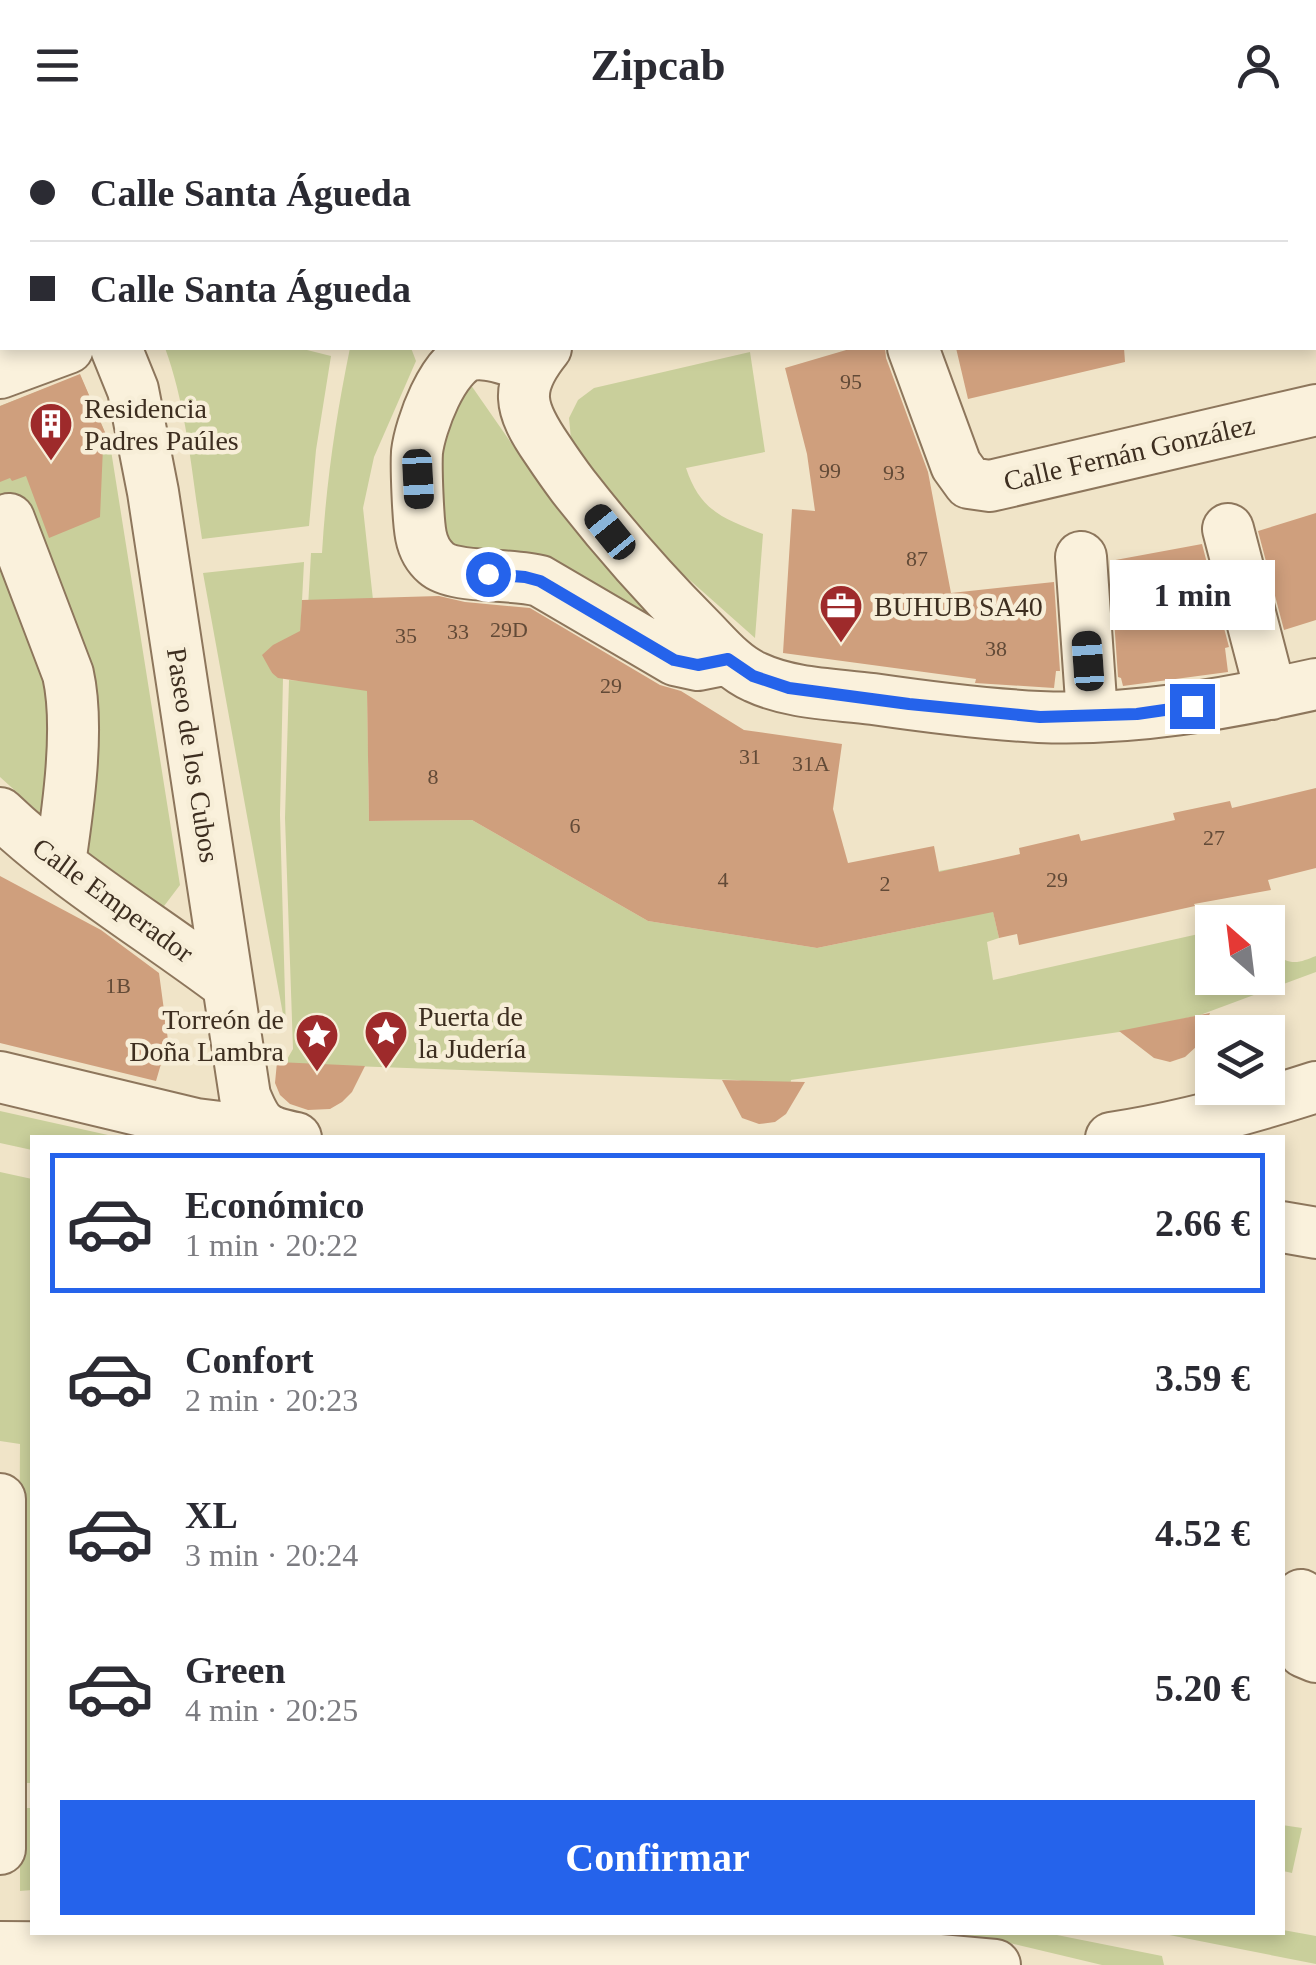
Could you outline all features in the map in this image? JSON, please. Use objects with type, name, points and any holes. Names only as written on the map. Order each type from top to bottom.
[{"type":"street","points":[[0,373],[63,350]]},
{"type":"street","name":"Paseo de los Cubos","points":[[117,350],[132,390],[150,476],[245,1096],[252,1114],[280,1132]]},
{"type":"street","name":"Calle Fernán González","points":[[914,350],[956,466],[968,482],[990,486],[1316,410]]},
{"type":"street","points":[[728,659],[698,665],[674,660],[540,581],[452,572],[436,564],[426,552],[421,535],[418,452],[427,417],[450,370],[471,355],[538,357],[524,389],[525,412],[569,481],[646,576],[728,659],[753,676],[789,688],[1040,717],[1137,714],[1294,689],[1228,529]]},
{"type":"street","points":[[0,522],[9,519],[68,674],[74,700],[60,863]]},
{"type":"street","points":[[1081,557],[1092,716]]},
{"type":"street","name":"Calle Emperador","points":[[0,813],[24,836],[228,985]]},
{"type":"street","points":[[0,1077],[196,1124],[280,1132]]},
{"type":"street","points":[[1133,1135],[1169,1130],[1316,1086]]},
{"type":"street","points":[[1285,1228],[1316,1233]]},
{"type":"street","points":[[0,1499],[0,1849]]},
{"type":"street","points":[[1301,1595],[1299,1640],[1304,1652],[1316,1657]]},
{"type":"street","points":[[0,1947],[585,1942],[996,1965]]},
{"type":"green space","points":[[166,350],[307,350],[331,356],[309,526],[202,539],[184,418]]},
{"type":"green space","points":[[350,350],[412,350],[416,361],[374,457],[363,508],[374,609],[366,610],[369,821],[472,820],[648,921],[817,948],[949,921],[939,871],[982,863],[999,938],[987,942],[993,980],[1195,935],[1195,995],[1254,995],[1200,1015],[1133,1030],[791,1080],[790,1091],[737,1080],[352,1066],[282,1068],[293,1049],[285,818],[289,680],[304,681],[311,553],[322,553],[332,450]]},
{"type":"green space","points":[[750,352],[765,452],[686,468],[698,494],[715,512],[763,534],[755,638],[675,567],[604,485],[571,439],[569,418],[578,400],[594,388]]},
{"type":"green space","points":[[80,375],[110,444],[180,885],[158,914],[0,777],[0,406]]},
{"type":"green space","points":[[466,378],[555,506],[662,628],[454,549],[447,537],[439,500],[435,455]]},
{"type":"green space","points":[[304,562],[300,640],[266,659],[272,673],[283,678],[280,815],[286,1031],[203,573]]},
{"type":"green space","points":[[1316,956],[1316,972],[1285,983],[1285,960],[1297,962]]},
{"type":"green space","points":[[0,1111],[108,1135],[30,1135],[30,1150],[0,1143]]},
{"type":"green space","points":[[0,1172],[30,1179],[30,1783],[18,1783],[20,1444],[0,1441]]},
{"type":"green space","points":[[20,1808],[30,1808],[30,1890],[20,1891]]},
{"type":"green space","points":[[1285,1825],[1302,1828],[1292,1873],[1285,1871]]},
{"type":"green space","points":[[1285,1930],[1316,1936],[1316,1964],[1169,1935],[1285,1935]]},
{"type":"green space","points":[[916,1935],[1057,1935],[1162,1956],[1164,1965],[1102,1965],[1010,1943]]},
{"type":"building","points":[[846,350],[885,350],[928,472],[951,593],[1054,582],[1060,671],[1056,671],[1054,688],[975,683],[976,679],[783,653],[792,509],[815,511],[807,454],[785,368]]},
{"type":"building","points":[[956,350],[1124,350],[1125,362],[968,399]]},
{"type":"building","name":"Residencia Padres Paúles","points":[[80,374],[110,444],[103,447],[100,517],[49,538],[26,476],[0,482],[0,406]]},
{"type":"building","points":[[1316,513],[1316,620],[1284,630],[1258,531]]},
{"type":"building","points":[[1202,544],[1229,647],[1225,648],[1228,672],[1123,686],[1118,677],[1110,561]]},
{"type":"building","points":[[439,596],[530,608],[744,730],[842,744],[833,809],[848,863],[934,846],[939,872],[1020,854],[1019,848],[1079,834],[1081,841],[1175,820],[1173,813],[1230,801],[1232,808],[1316,788],[1316,868],[1268,880],[1271,890],[1019,945],[1017,934],[999,938],[993,912],[817,948],[648,921],[472,820],[369,821],[367,691],[278,678],[262,655],[300,631],[302,600]]},
{"type":"building","points":[[0,876],[101,930],[159,973],[168,1040],[156,1081],[0,1043]]},
{"type":"building","points":[[1195,1016],[1195,1048],[1185,1057],[1170,1062],[1154,1058],[1119,1031]]},
{"type":"building","points":[[277,1062],[365,1066],[352,1092],[342,1102],[330,1109],[308,1110],[290,1104],[280,1095],[275,1083]]},
{"type":"building","points":[[722,1080],[805,1082],[786,1114],[775,1122],[759,1124],[742,1118]]},
{"type":"place","name":"Residencia Padres Paúles","points":[[51,462]]},
{"type":"place","name":"BUHUB SA40","points":[[841,644]]},
{"type":"place","name":"Puerta de la Judería","points":[[386,1070]]},
{"type":"place","name":"Torreón de Doña Lambra","points":[[317,1073]]},
{"type":"route","points":[[488,574],[540,581],[674,660],[698,665],[728,659],[753,676],[789,688],[1040,717],[1137,714],[1192,706]]}]
